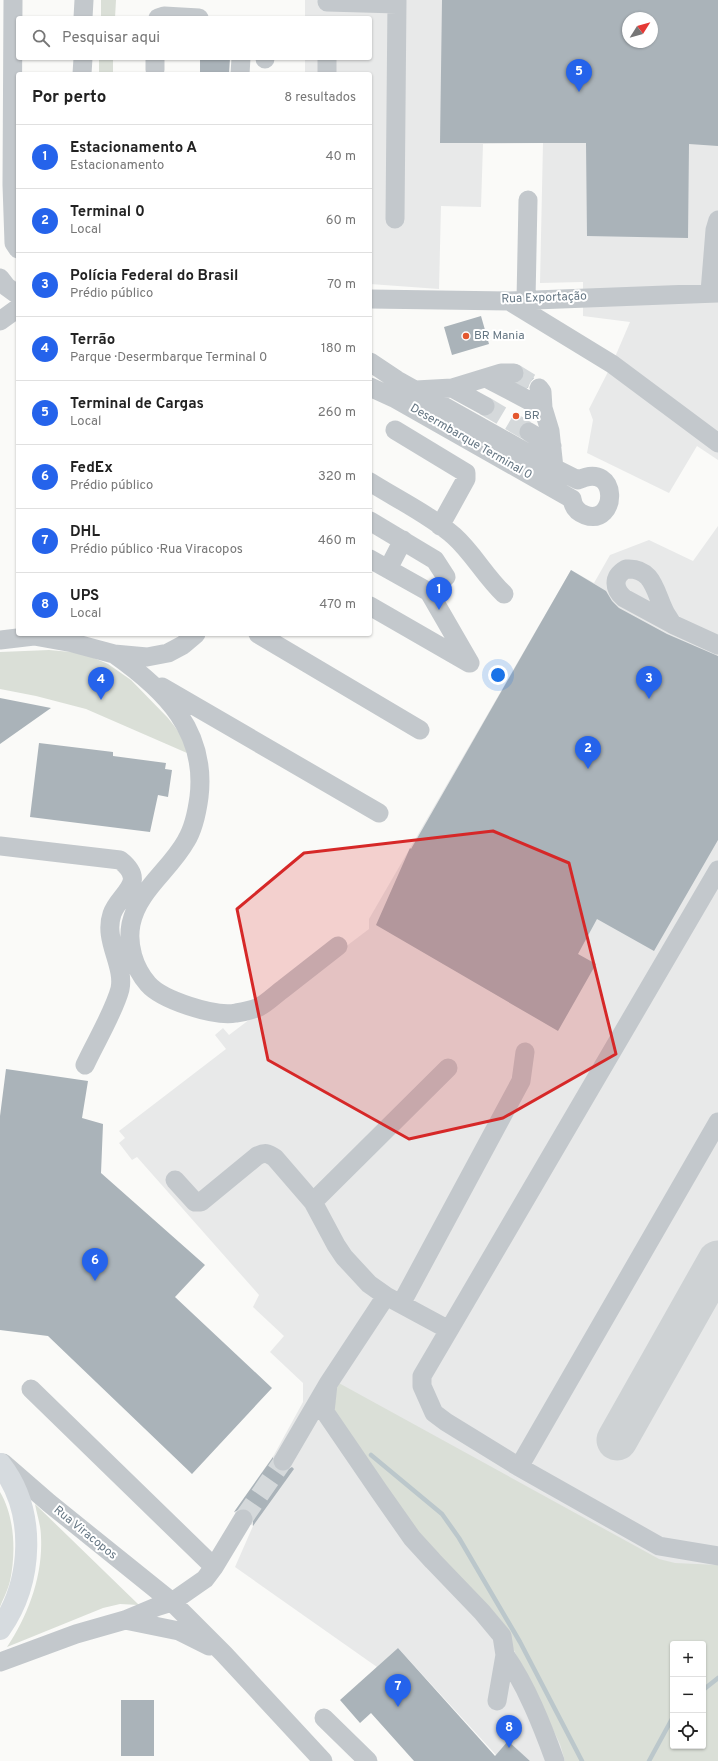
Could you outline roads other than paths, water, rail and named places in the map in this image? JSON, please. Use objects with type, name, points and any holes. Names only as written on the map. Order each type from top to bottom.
[{"type":"main road","points":[[0,1463],[18,1497],[25,1527],[26,1558],[21,1588],[9,1616],[0,1629]]},
{"type":"street","points":[[13,0],[12,185],[14,243],[16,246]]},
{"type":"street","points":[[83,16],[84,0]]},
{"type":"street","points":[[327,7],[397,2],[395,219]]},
{"type":"street","points":[[82,72],[83,60]]},
{"type":"street","points":[[240,60],[240,72]]},
{"type":"street","points":[[327,60],[327,72]]},
{"type":"street","points":[[528,200],[518,300],[612,364],[718,442]]},
{"type":"street","points":[[714,293],[715,230],[718,220]]},
{"type":"street","points":[[0,278],[7,287],[16,294]]},
{"type":"street","name":"Rua Exportação","points":[[372,299],[518,300],[714,293]]},
{"type":"street","points":[[0,321],[16,309]]},
{"type":"street","points":[[372,363],[416,390],[554,468]]},
{"type":"street","points":[[416,390],[452,388],[488,379],[501,374],[514,373]]},
{"type":"street","points":[[488,379],[543,408]]},
{"type":"street","name":"Desermbarque Terminal 0","points":[[372,388],[394,398],[572,499],[573,505],[578,512],[586,516],[596,516],[604,512],[609,505],[611,496],[609,487],[603,480],[595,476],[586,476],[578,480],[554,468]]},
{"type":"street","points":[[452,388],[485,406]]},
{"type":"street","points":[[539,388],[542,392],[543,408],[552,446],[554,468]]},
{"type":"street","points":[[395,430],[466,473],[466,479],[440,526]]},
{"type":"street","points":[[530,432],[552,446]]},
{"type":"street","points":[[372,483],[440,526],[463,544],[479,563],[493,584],[504,594]]},
{"type":"street","points":[[372,522],[435,560],[446,578]]},
{"type":"street","points":[[388,569],[403,540]]},
{"type":"street","points":[[372,560],[429,592],[470,663],[372,607]]},
{"type":"street","points":[[672,624],[718,645]]},
{"type":"street","points":[[0,629],[16,632]]},
{"type":"street","points":[[0,640],[17,636]]},
{"type":"street","points":[[36,636],[74,643],[114,654],[147,656],[168,652],[183,645],[194,636]]},
{"type":"street","points":[[261,636],[420,730]]},
{"type":"street","points":[[114,654],[160,692],[188,728],[196,748],[200,784],[194,824],[187,841],[147,891],[138,905],[131,925],[131,950],[136,966],[149,984],[166,996],[199,1008],[235,1014],[260,1006],[338,946]]},
{"type":"street","points":[[142,676],[379,813]]},
{"type":"street","points":[[4,843],[120,860],[129,867],[131,877],[130,889],[121,898],[112,914],[110,939],[119,973],[120,988],[85,1064]]},
{"type":"street","points":[[718,870],[422,1376],[422,1386],[434,1413],[519,1467],[659,1546],[718,1556]]},
{"type":"street","points":[[283,1461],[328,1384],[394,1300],[521,1081],[525,1052]]},
{"type":"street","points":[[313,1202],[448,1068]]},
{"type":"street","points":[[519,1467],[718,1122]]},
{"type":"street","points":[[175,1180],[195,1202],[201,1202],[257,1156],[263,1153],[269,1153],[313,1202],[344,1257],[369,1284],[394,1300],[449,1330]]},
{"type":"street","points":[[328,1384],[325,1412],[412,1538],[432,1561],[495,1626],[503,1640],[505,1655],[497,1701]]},
{"type":"street","points":[[31,1389],[214,1567]]},
{"type":"street","name":"Rua Viracopos","points":[[0,1463],[172,1602],[224,1654],[323,1761]]},
{"type":"street","points":[[172,1602],[193,1588],[214,1567],[243,1519]]},
{"type":"street","name":"Rua Viracopos","points":[[0,1662],[76,1634],[125,1620],[172,1602]]},
{"type":"street","name":"Rua Viracopos","points":[[125,1620],[179,1631],[224,1654]]},
{"type":"street","points":[[505,1655],[516,1671],[533,1706],[555,1761]]},
{"type":"street","points":[[324,1718],[368,1761]]},
{"type":"waterway","points":[[371,1455],[442,1514],[459,1538],[520,1642],[582,1761]]},
{"type":"waterway","points":[[706,1688],[718,1678]]},
{"type":"waterway","points":[[649,1761],[670,1722]]},
{"type":"tunnel","points":[[514,373],[539,388]]},
{"type":"tunnel","points":[[485,406],[529,432]]},
{"type":"tunnel","points":[[243,1519],[283,1461]]},
{"type":"place","name":"Terminal de Cargas","points":[[579,92]]},
{"type":"place","name":"BR Mania","points":[[466,336]]},
{"type":"place","name":"BR","points":[[516,416]]},
{"type":"place","name":"Estacionamento A","points":[[439,610]]},
{"type":"place","name":"Polícia Federal do Brasil","points":[[649,699]]},
{"type":"place","name":"Terrão","points":[[101,700]]},
{"type":"place","name":"Terminal 0","points":[[588,769]]},
{"type":"place","name":"FedEx","points":[[95,1281]]},
{"type":"place","name":"DHL","points":[[398,1707]]},
{"type":"place","name":"UPS","points":[[509,1748]]}]
